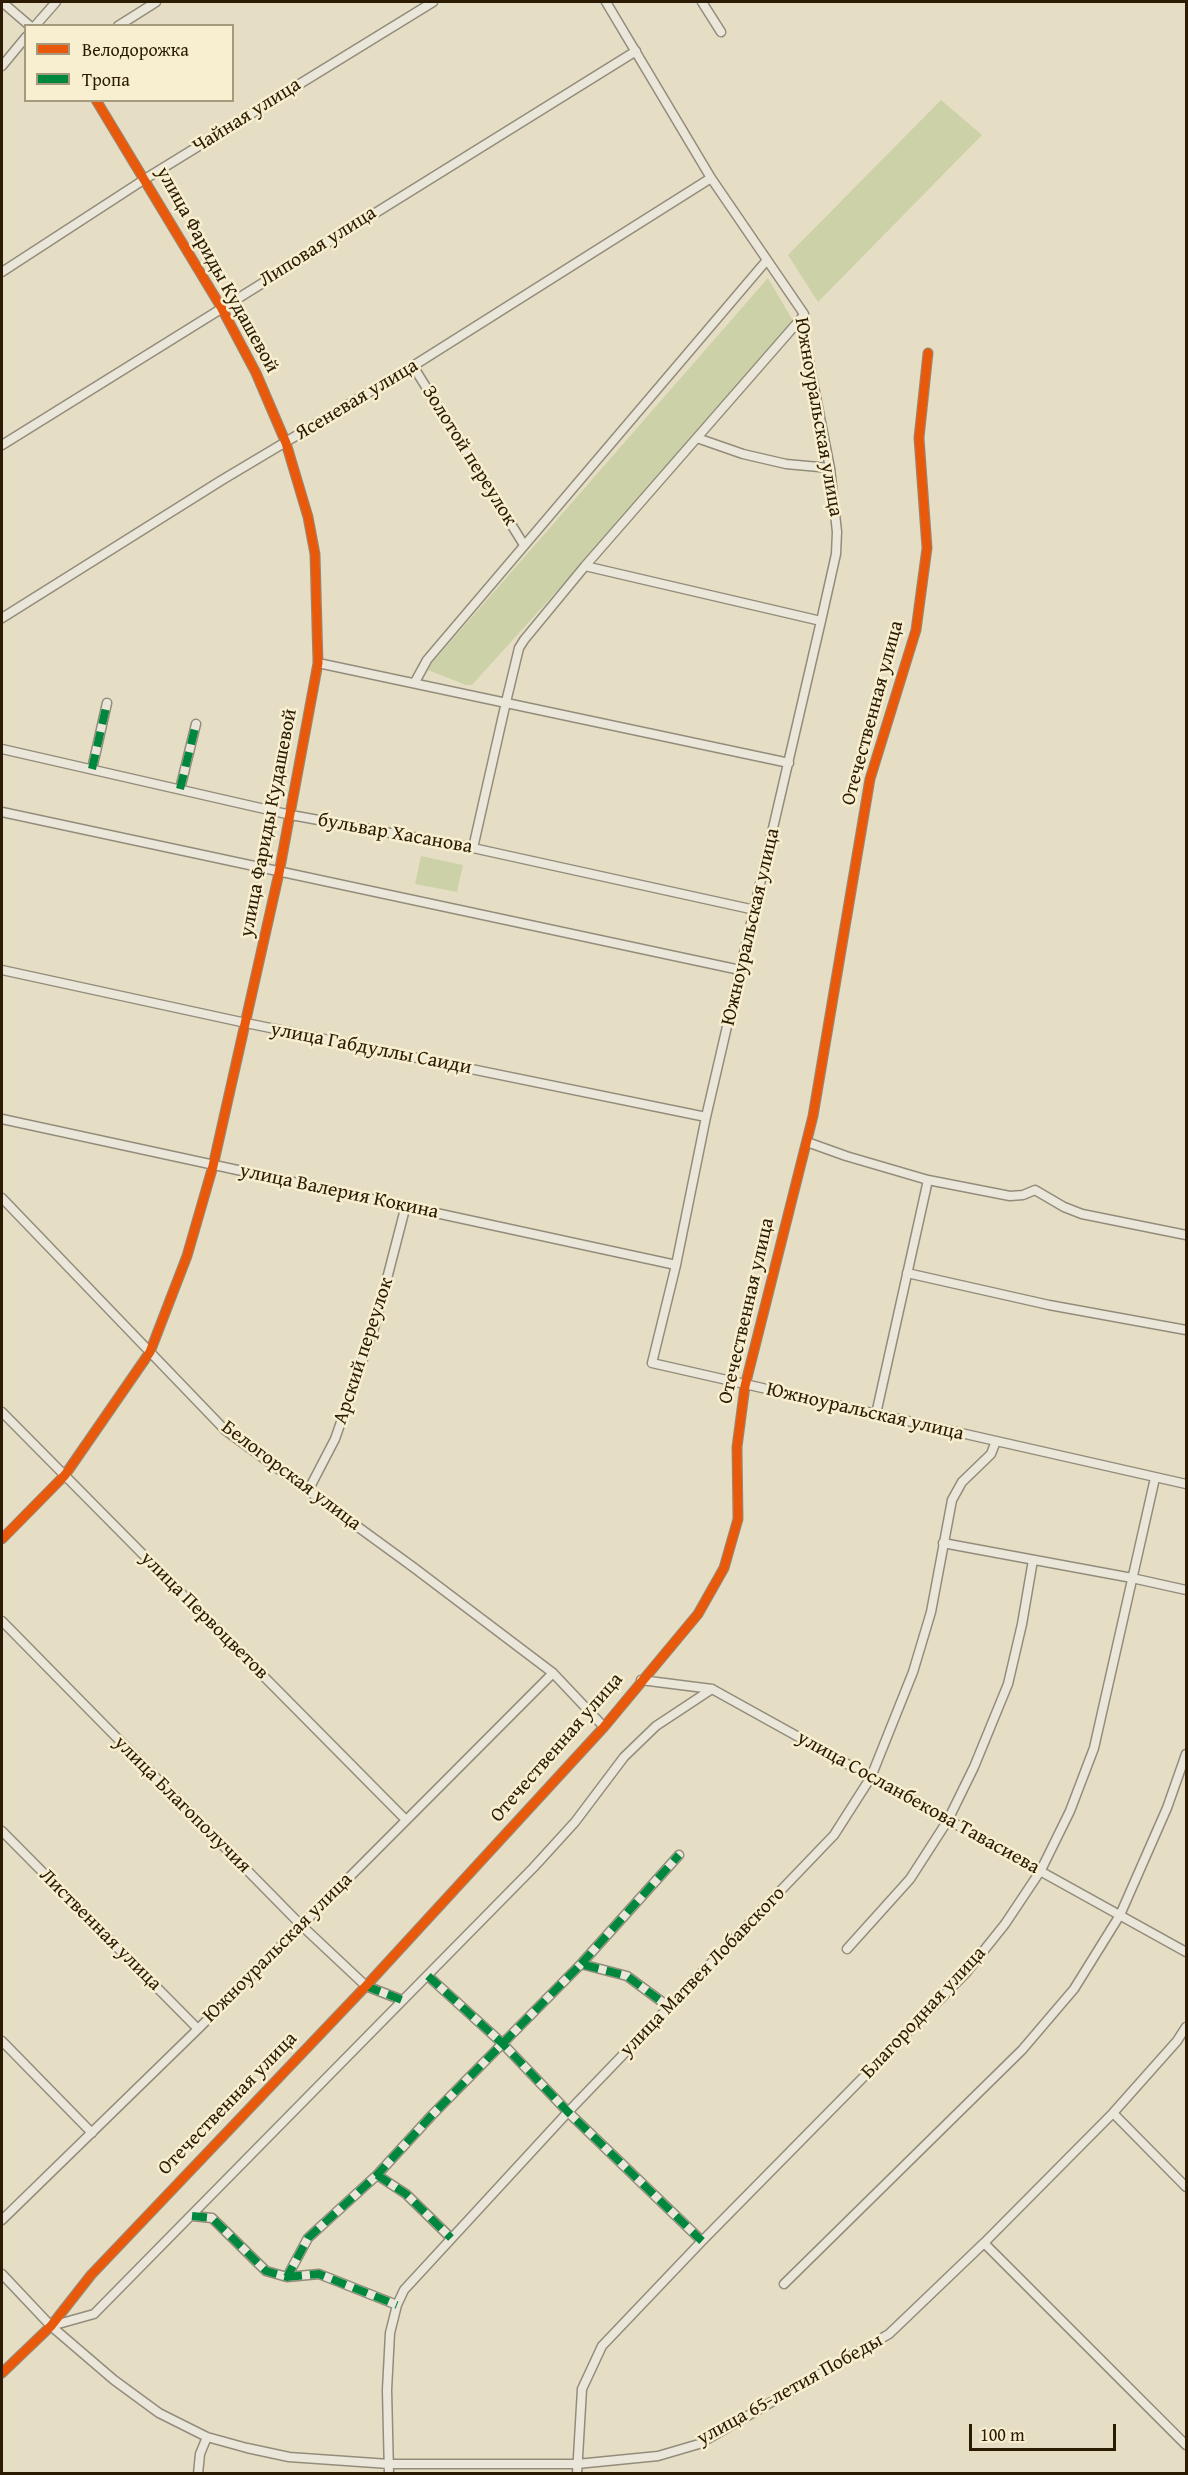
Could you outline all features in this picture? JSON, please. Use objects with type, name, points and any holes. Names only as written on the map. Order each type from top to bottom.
[{"type":"street","points":[[2,2],[28,24]]},
{"type":"street","points":[[37,24],[56,2]]},
{"type":"street","points":[[121,24],[156,2]]},
{"type":"street","name":"Чайная улица","points":[[2,272],[145,179],[433,2]]},
{"type":"street","name":"Южноуральская улица","points":[[606,2],[711,178],[804,315],[803,331],[830,468],[837,532],[836,554],[706,1117],[676,1265],[652,1363],[745,1386],[1186,1484]]},
{"type":"street","points":[[702,2],[721,32]]},
{"type":"street","points":[[2,66],[24,39]]},
{"type":"street","name":"Липовая улица","points":[[2,445],[636,51]]},
{"type":"street","name":"улица Фариды Кудашевой","points":[[2,1539],[65,1475],[150,1352],[187,1256],[213,1166],[246,1023],[291,815],[318,663],[315,554],[308,517],[286,443],[256,373],[221,307],[97,102]]},
{"type":"street","name":"Ясеневая улица","points":[[2,618],[222,480],[413,366],[711,178]]},
{"type":"street","points":[[415,682],[427,660],[767,260]]},
{"type":"street","points":[[473,848],[519,648],[585,567],[804,315]]},
{"type":"street","name":"Отечественная улица","points":[[2,2373],[51,2326],[91,2275],[366,1986],[604,1727],[698,1614],[724,1568],[738,1519],[737,1447],[745,1386],[813,1116],[870,779],[916,630],[927,548],[919,438],[928,353]]},
{"type":"street","name":"Золотой переулок","points":[[413,366],[524,545]]},
{"type":"street","points":[[697,438],[743,454],[786,464],[830,468]]},
{"type":"street","points":[[585,567],[821,621]]},
{"type":"street","points":[[318,663],[789,763]]},
{"type":"street","points":[[92,769],[107,703]]},
{"type":"street","points":[[180,789],[196,724]]},
{"type":"street","name":"бульвар Хасанова","points":[[2,749],[291,815],[473,848],[755,910]]},
{"type":"street","points":[[2,812],[740,970]]},
{"type":"street","name":"улица Габдуллы Саиди","points":[[2,970],[246,1023],[706,1117]]},
{"type":"street","name":"улица Валерия Кокина","points":[[2,1122],[406,1205],[676,1265]]},
{"type":"street","points":[[807,1142],[928,1180],[1010,1196],[1023,1195],[1035,1190],[1064,1207],[1082,1214],[1186,1235]]},
{"type":"street","points":[[876,1414],[928,1180]]},
{"type":"street","name":"Белогорская улица","points":[[2,1198],[225,1430],[413,1567],[553,1673],[604,1727]]},
{"type":"street","name":"Арский переулок","points":[[308,1491],[335,1439],[375,1325],[406,1205]]},
{"type":"street","points":[[907,1273],[1049,1305],[1186,1330]]},
{"type":"street","name":"улица Первоцветов","points":[[2,1412],[406,1820]]},
{"type":"street","name":"улица Матвея Лобавского","points":[[389,2474],[387,2390],[390,2333],[397,2305],[404,2290],[568,2112],[834,1835],[871,1777],[913,1672],[931,1612],[952,1500],[962,1482],[991,1454],[996,1441]]},
{"type":"street","name":"Благородная улица","points":[[577,2469],[582,2389],[602,2346],[965,1974],[1005,1924],[1041,1870],[1070,1811],[1094,1748],[1155,1478]]},
{"type":"street","points":[[943,1543],[1186,1590]]},
{"type":"street","points":[[848,1950],[910,1878],[948,1820],[992,1727],[1008,1684],[1033,1560]]},
{"type":"street","name":"улица Благополучия","points":[[2,1621],[301,1925],[366,1986]]},
{"type":"street","name":"Южноуральская улица","points":[[2,2220],[198,2029],[553,1673]]},
{"type":"street","name":"улица Сосланбекова Тавасиева","points":[[641,1680],[712,1689],[1186,1952]]},
{"type":"street","points":[[51,2326],[94,2314],[428,1976],[575,1822],[624,1757],[656,1726],[712,1689]]},
{"type":"street","points":[[784,2284],[1022,2050],[1074,1989],[1120,1915],[1167,1808],[1186,1754]]},
{"type":"street","name":"Лиственная улица","points":[[2,1831],[198,2029]]},
{"type":"street","points":[[287,2277],[308,2238],[377,2175],[502,2043],[581,1964],[679,1855]]},
{"type":"street","points":[[581,1964],[627,1976],[669,2007]]},
{"type":"street","points":[[428,1976],[502,2043],[568,2112],[702,2241]]},
{"type":"street","points":[[366,1986],[402,2000]]},
{"type":"street","name":"улица 65-летия Победы","points":[[2,2274],[51,2326],[114,2380],[159,2413],[207,2436],[247,2448],[289,2457],[389,2464],[577,2469],[658,2456],[699,2444],[889,2334],[984,2243],[1113,2113],[1186,2027]]},
{"type":"street","points":[[2,2041],[92,2133]]},
{"type":"street","points":[[1113,2113],[1186,2187]]},
{"type":"street","points":[[377,2175],[406,2194],[452,2238]]},
{"type":"street","points":[[192,2216],[212,2218],[266,2271],[287,2277],[319,2274],[397,2305]]},
{"type":"street","points":[[984,2243],[1186,2445]]},
{"type":"street","points":[[198,2474],[200,2454],[207,2436]]},
{"type":"green space","points":[[941,100],[982,135],[818,302],[788,255]]},
{"type":"green space","points":[[768,278],[796,326],[472,685],[466,685],[428,670],[431,664]]},
{"type":"green space","points":[[421,856],[463,865],[457,892],[415,884]]},
{"type":"marked path","points":[[92,769],[107,703]]},
{"type":"marked path","points":[[180,789],[196,724]]},
{"type":"marked path","points":[[581,1964],[679,1855]]},
{"type":"marked path","points":[[192,2216],[212,2218],[266,2271],[287,2277],[308,2238],[377,2175],[432,2115],[581,1964],[627,1976],[669,2007]]},
{"type":"marked path","points":[[428,1976],[502,2043],[568,2112],[702,2241]]},
{"type":"marked path","points":[[366,1986],[402,2000]]},
{"type":"marked path","points":[[377,2175],[406,2194],[451,2238]]},
{"type":"marked path","points":[[287,2277],[319,2274],[397,2305]]},
{"type":"cycle path","points":[[2,1539],[65,1475],[150,1352],[187,1256],[213,1166],[279,873],[318,663],[315,554],[308,517],[286,443],[256,373],[221,307],[97,102]]},
{"type":"cycle path","points":[[2,2373],[51,2326],[91,2275],[366,1986],[604,1727],[698,1614],[724,1568],[738,1519],[737,1447],[745,1386],[813,1116],[870,779],[916,630],[927,548],[919,438],[928,353]]}]
